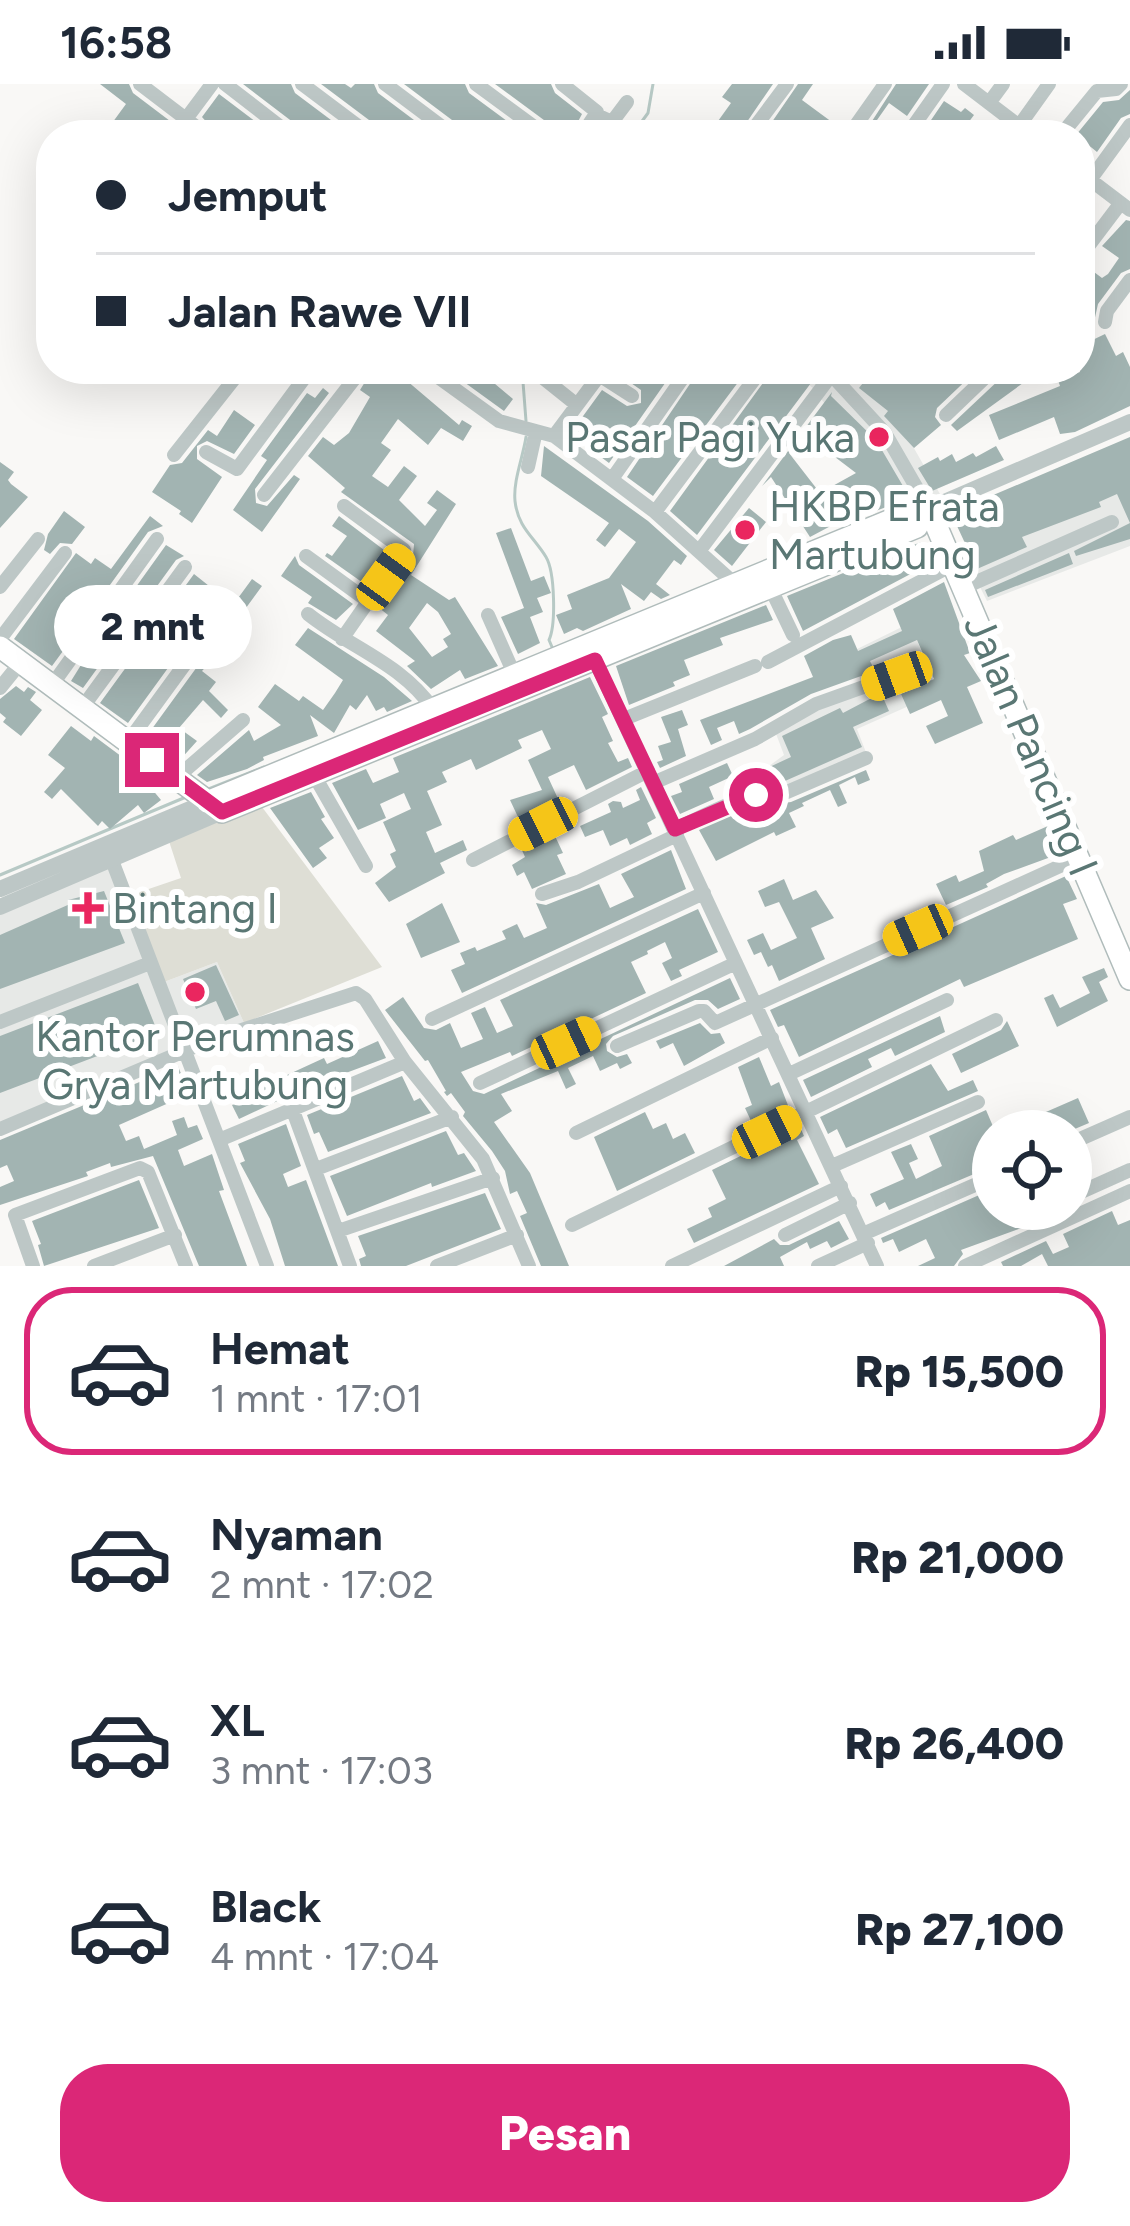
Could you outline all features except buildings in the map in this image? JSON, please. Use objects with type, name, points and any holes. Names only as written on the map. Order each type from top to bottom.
[{"type":"main road","name":"Jalan Pancing I","points":[[918,517],[954,564],[1130,979]]},
{"type":"main road","points":[[0,642],[199,796],[314,775],[735,584],[918,517]]},
{"type":"main road","points":[[199,796],[433,710],[513,671],[591,652],[771,589],[918,517]]},
{"type":"street","points":[[140,84],[186,119],[212,84]]},
{"type":"street","points":[[225,84],[272,120]]},
{"type":"street","points":[[302,84],[350,120]]},
{"type":"street","points":[[385,84],[433,120]]},
{"type":"street","points":[[476,84],[525,120]]},
{"type":"street","points":[[562,84],[608,120]]},
{"type":"street","points":[[760,120],[787,84]]},
{"type":"street","points":[[860,120],[885,84]]},
{"type":"street","points":[[919,120],[944,84]]},
{"type":"street","points":[[964,84],[1010,120]]},
{"type":"street","points":[[989,104],[1003,84]]},
{"type":"street","points":[[1032,120],[1049,84]]},
{"type":"street","points":[[1073,120],[1097,91],[1121,84]]},
{"type":"street","points":[[614,120],[628,102]]},
{"type":"street","points":[[593,120],[597,115]]},
{"type":"street","points":[[1095,165],[1130,125]]},
{"type":"street","points":[[1095,185],[1125,207],[1095,240]]},
{"type":"street","points":[[1105,322],[1106,311],[1130,280]]},
{"type":"street","points":[[174,455],[230,384]]},
{"type":"street","points":[[206,452],[237,469],[300,384]]},
{"type":"street","points":[[264,495],[350,384]]},
{"type":"street","points":[[449,384],[511,427],[554,436],[655,512],[735,584]]},
{"type":"street","points":[[551,384],[577,405]]},
{"type":"street","points":[[554,436],[590,384]]},
{"type":"street","points":[[616,384],[632,396]]},
{"type":"street","points":[[612,479],[678,384]]},
{"type":"street","points":[[655,512],[750,384]]},
{"type":"street","points":[[700,550],[820,384]]},
{"type":"street","points":[[841,384],[885,433],[918,517],[1130,422]]},
{"type":"street","points":[[946,416],[979,384]]},
{"type":"street","points":[[528,467],[532,429]]},
{"type":"street","points":[[342,639],[404,548],[344,506]]},
{"type":"street","points":[[964,586],[1112,522]]},
{"type":"street","points":[[0,587],[38,539]]},
{"type":"street","points":[[52,685],[157,539]]},
{"type":"street","points":[[0,642],[65,553]]},
{"type":"street","points":[[306,556],[368,601]]},
{"type":"street","points":[[624,719],[762,664],[954,564]]},
{"type":"street","points":[[82,708],[185,567]]},
{"type":"street","points":[[771,589],[793,634]]},
{"type":"street","points":[[308,614],[407,677],[433,710]]},
{"type":"street","points":[[488,615],[513,671]]},
{"type":"street","points":[[128,742],[209,631]]},
{"type":"street","points":[[591,652],[877,1266]]},
{"type":"street","points":[[0,688],[21,662]]},
{"type":"street","points":[[473,860],[651,777],[754,739],[817,704],[897,676]]},
{"type":"street","points":[[0,907],[109,851],[199,796],[243,720]]},
{"type":"street","points":[[542,894],[756,795],[776,789],[787,792],[866,758]]},
{"type":"street","points":[[314,775],[366,866]]},
{"type":"street","points":[[3,881],[109,851]]},
{"type":"street","points":[[109,851],[267,1266]]},
{"type":"street","points":[[616,1046],[699,1011],[715,1023],[1080,857]]},
{"type":"street","points":[[432,1019],[704,893]]},
{"type":"street","points":[[0,1022],[150,963]]},
{"type":"street","points":[[480,1083],[736,963]]},
{"type":"street","points":[[0,1129],[186,1050],[356,992],[493,1178],[529,1266]]},
{"type":"street","points":[[789,1074],[947,1000]]},
{"type":"street","points":[[572,1226],[996,1020]]},
{"type":"street","points":[[576,1133],[772,1038]]},
{"type":"street","points":[[219,1139],[405,1062]]},
{"type":"street","points":[[832,1166],[978,1102]]},
{"type":"street","points":[[292,1108],[350,1266]]},
{"type":"street","points":[[316,1169],[452,1117]]},
{"type":"street","points":[[1092,1134],[1130,1117]]},
{"type":"street","points":[[33,1266],[15,1215],[140,1168],[148,1172],[187,1266]]},
{"type":"street","points":[[1092,1187],[1130,1170]]},
{"type":"street","points":[[338,1231],[493,1178]]},
{"type":"street","points":[[672,1266],[841,1186]]},
{"type":"street","points":[[818,1266],[972,1187]]},
{"type":"street","points":[[965,1266],[1130,1191]]},
{"type":"street","points":[[785,1235],[850,1203]]},
{"type":"street","points":[[94,1266],[175,1235]]},
{"type":"street","points":[[437,1266],[517,1235]]},
{"type":"shaded area","name":"Pasar Pagi Yuka","points":[[808,384],[860,384],[894,413],[940,494],[896,511]]},
{"type":"shaded area","points":[[1130,486],[1130,546],[987,601],[961,549],[1096,492]]},
{"type":"shaded area","points":[[910,623],[938,693],[857,729],[867,755],[782,790],[769,766],[784,755],[772,723],[862,683],[849,653]]},
{"type":"shaded area","points":[[262,807],[382,967],[244,1023],[217,962],[164,982],[131,895],[181,878],[168,838]]},
{"type":"shaded area","points":[[110,861],[179,1048],[0,1124],[0,910]]},
{"type":"shaded area","points":[[217,962],[244,1023],[187,1045],[164,982]]},
{"type":"waterway","points":[[643,120],[653,84]]},
{"type":"waterway","points":[[523,384],[526,421]]},
{"type":"waterway","points":[[526,437],[515,501],[523,525],[549,564],[554,598],[552,647]]},
{"type":"waterway","points":[[206,790],[264,767]]},
{"type":"waterway","points":[[0,875],[186,797]]},
{"type":"place","name":"Pasar Pagi Yuka","points":[[879,437]]},
{"type":"place","name":"HKBP Efrata Martubung","points":[[745,530]]},
{"type":"place","name":"Bintang I","points":[[88,908]]},
{"type":"place","name":"Kantor Perumnas Grya Martubung","points":[[195,992]]},
{"type":"route","points":[[152,760],[222,812],[595,660],[675,829],[756,795]]}]
